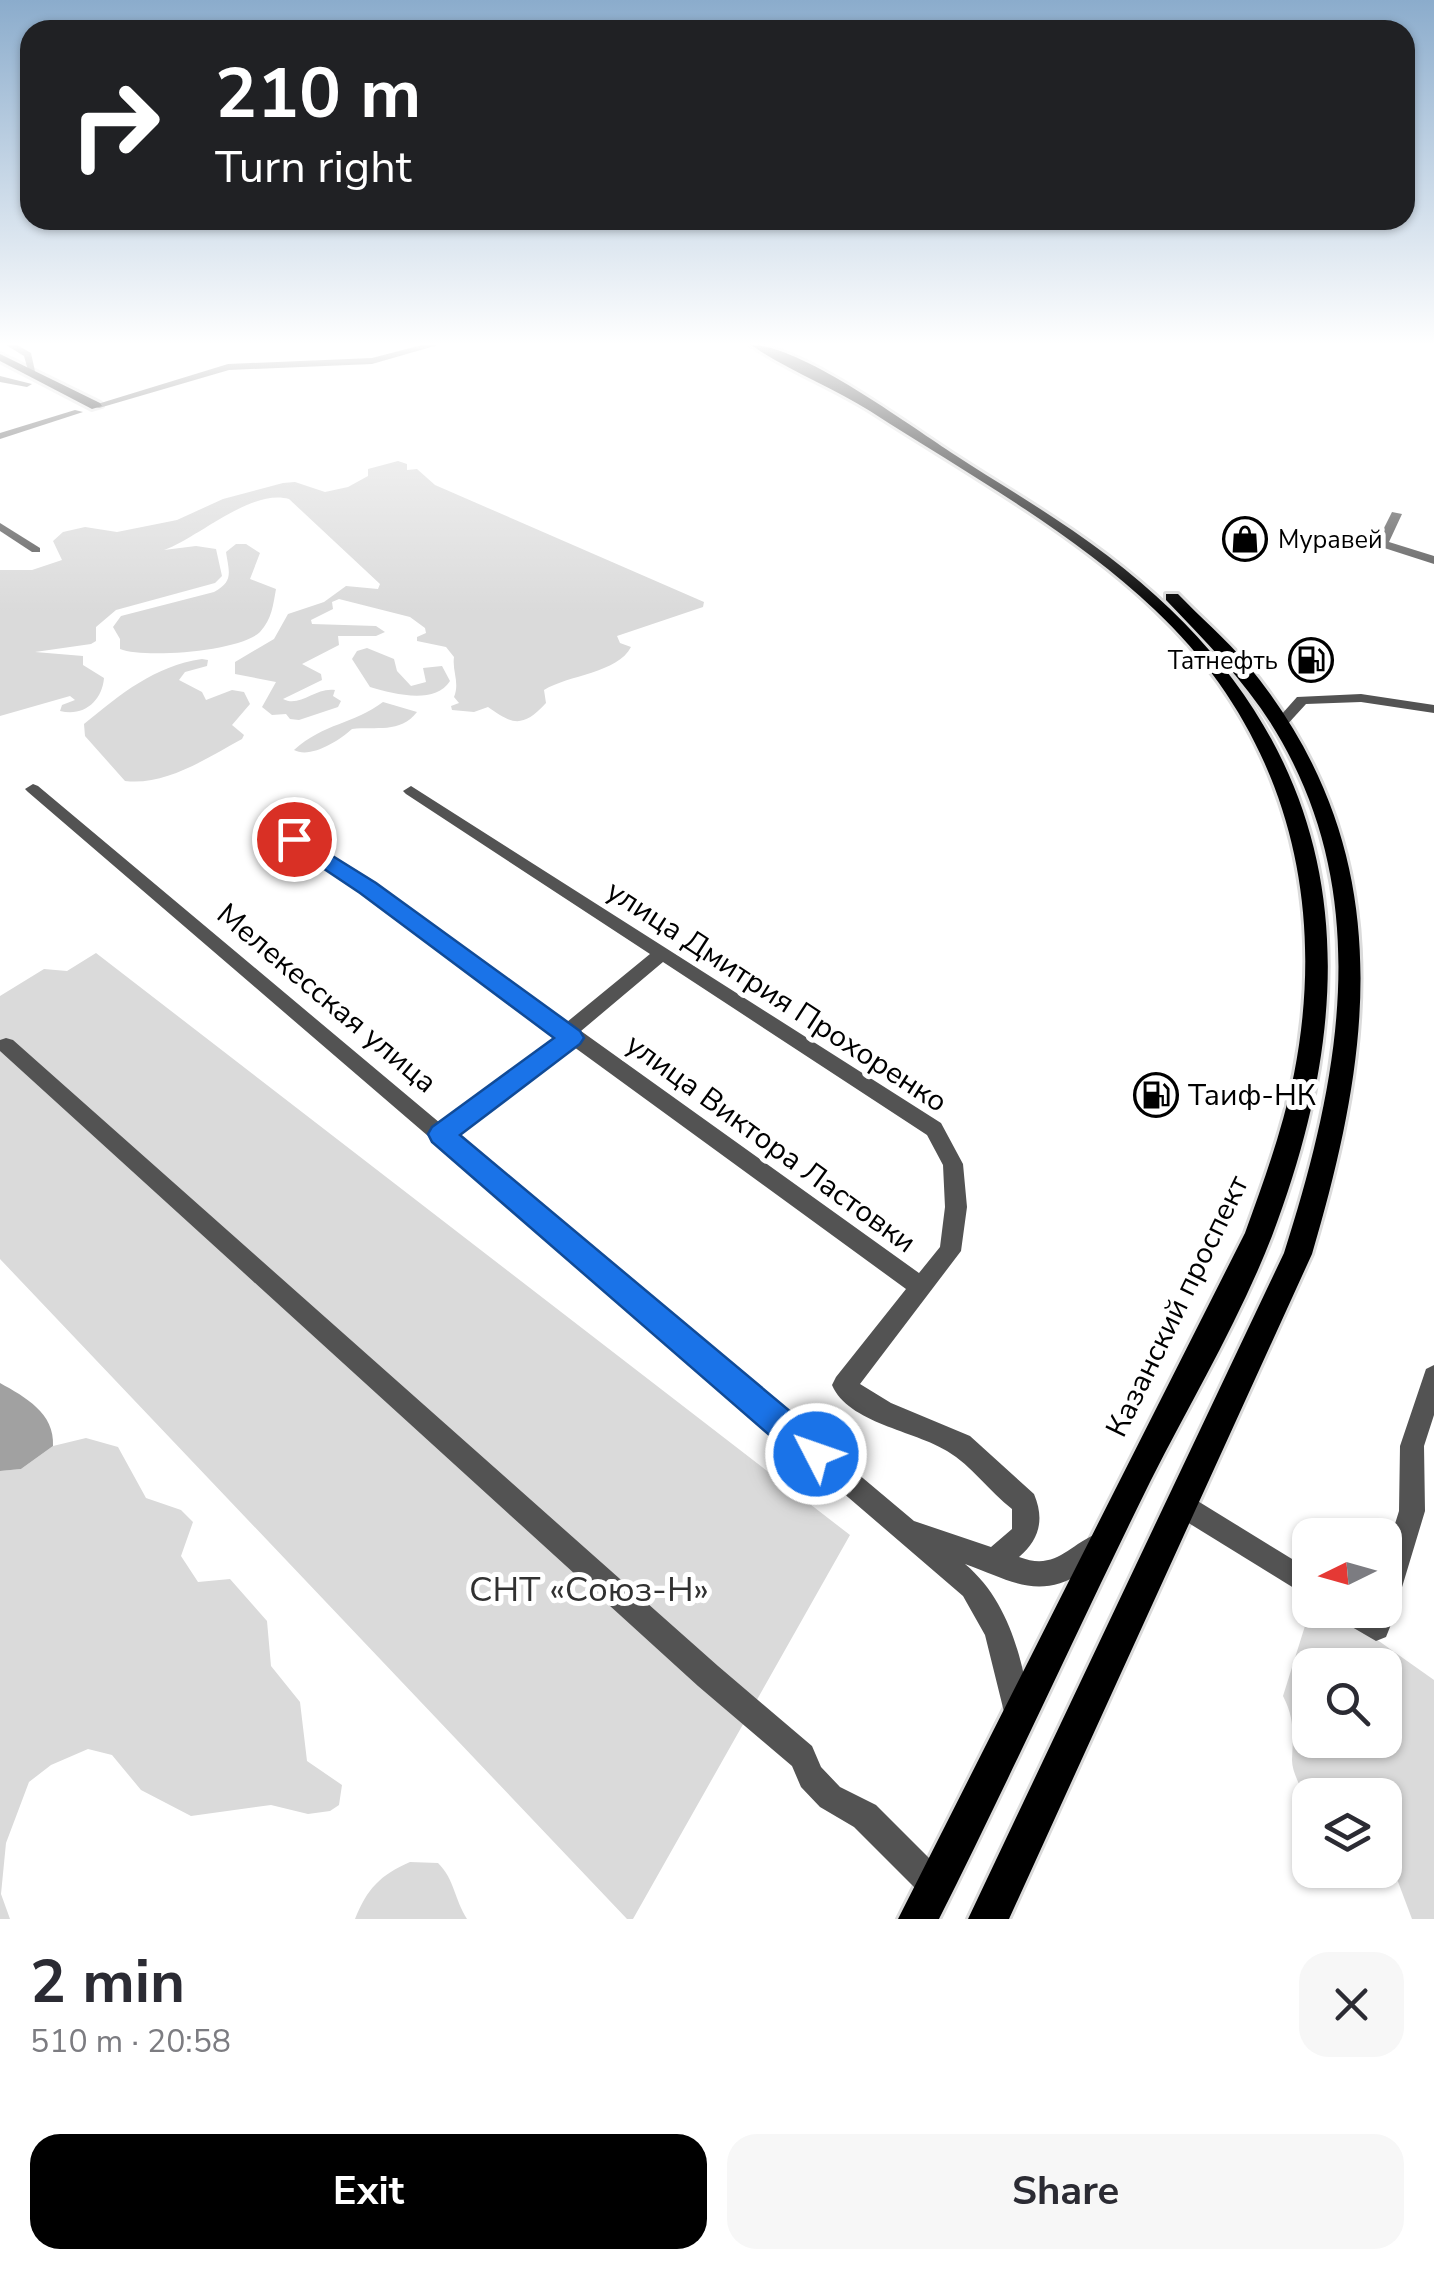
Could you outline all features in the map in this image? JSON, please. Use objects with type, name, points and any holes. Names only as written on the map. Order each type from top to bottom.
[{"type":"main road","name":"Казанский проспект","points":[[921,435],[1087,531],[1144,572],[1230,655],[1280,724],[1318,800],[1344,888],[1352,942],[1350,1049],[1324,1182],[1298,1254],[988,1919]]},
{"type":"main road","name":"Казанский проспект","points":[[918,1919],[1257,1238],[1284,1165],[1315,1037],[1319,932],[1313,880],[1290,798],[1268,747],[1236,694],[1183,628],[1097,553],[923,435]]},
{"type":"street","points":[[1396,514],[1382,544],[1434,560]]},
{"type":"street","points":[[0,526],[36,550]]},
{"type":"street","points":[[1280,724],[1302,700],[1361,698],[1434,709]]},
{"type":"street","name":"Мелекесская улица","points":[[33,789],[972,1587],[994,1617],[1006,1648],[1018,1715]]},
{"type":"street","name":"улица Дмитрия Прохоренко","points":[[412,791],[934,1129],[953,1164],[956,1208],[950,1251],[844,1385],[858,1401],[961,1445],[1024,1503],[1026,1535],[993,1562]]},
{"type":"street","name":"улица Виктора Ластовки","points":[[294,839],[368,888],[921,1287]]},
{"type":"street","points":[[441,1134],[569,1036],[661,954]]},
{"type":"street","points":[[6,1045],[802,1756],[811,1777],[830,1798],[865,1816],[935,1886]]},
{"type":"street","points":[[1402,1543],[1412,1511],[1412,1446],[1434,1377]]},
{"type":"street","points":[[1183,1504],[1292,1573]]},
{"type":"street","points":[[902,1527],[1034,1576],[1057,1574],[1102,1543]]},
{"type":"green space","points":[[398,461],[407,464],[407,470],[417,469],[435,485],[704,602],[703,607],[617,636],[620,643],[631,647],[625,656],[544,690],[546,703],[530,717],[517,721],[488,707],[474,712],[452,710],[451,706],[459,703],[454,697],[454,657],[446,647],[417,641],[426,633],[425,628],[410,617],[339,599],[332,602],[333,609],[311,620],[312,624],[376,626],[385,632],[376,636],[338,636],[339,645],[302,664],[321,674],[322,680],[283,699],[295,701],[335,690],[333,696],[341,701],[338,707],[299,720],[286,714],[272,715],[262,707],[276,682],[235,674],[235,662],[274,639],[288,614],[324,602],[346,586],[378,589],[380,584],[289,499],[274,498],[242,507],[164,550],[196,546],[216,549],[222,576],[215,583],[116,610],[96,627],[96,641],[91,644],[35,652],[83,656],[83,665],[104,678],[100,694],[90,705],[77,712],[60,711],[62,705],[75,700],[70,696],[0,716],[0,570],[32,570],[62,560],[53,541],[63,532],[85,527],[117,532],[177,520],[223,499],[283,483],[295,482],[325,492],[348,487],[368,476],[368,469]]},
{"type":"green space","points":[[236,544],[246,544],[260,553],[250,579],[276,589],[270,617],[260,632],[234,644],[192,651],[150,653],[120,649],[120,639],[113,627],[121,616],[214,592],[227,580],[226,552]]},
{"type":"green space","points":[[367,648],[394,659],[397,671],[411,686],[426,682],[423,668],[442,666],[450,681],[435,693],[424,695],[402,695],[370,687],[352,659],[357,651]]},
{"type":"green space","points":[[208,660],[207,666],[185,672],[179,680],[202,692],[206,700],[232,690],[244,692],[250,704],[232,725],[244,735],[242,739],[171,775],[125,781],[85,736],[84,724],[153,675]]},
{"type":"green space","points":[[383,702],[417,712],[403,724],[352,729],[316,750],[294,750],[316,734]]},
{"type":"green space","name":"СНТ «Союз-Н»","points":[[96,953],[850,1535],[633,1919],[627,1919],[0,1259],[0,996],[44,969],[67,971]]},
{"type":"green space","points":[[86,1438],[118,1447],[146,1498],[181,1510],[193,1522],[181,1556],[198,1582],[230,1579],[267,1621],[271,1666],[300,1702],[307,1761],[342,1785],[339,1805],[330,1811],[308,1814],[271,1805],[191,1816],[141,1790],[112,1755],[88,1749],[51,1765],[29,1782],[6,1843],[1,1894],[10,1919],[0,1919],[0,1471],[21,1469],[53,1446]]},
{"type":"green space","points":[[1304,1628],[1360,1628],[1389,1648],[1298,1648]]},
{"type":"green space","points":[[1402,1657],[1434,1680],[1434,1919],[1412,1919],[1400,1888],[1402,1778],[1296,1778],[1293,1758],[1402,1758]]},
{"type":"green space","points":[[1292,1667],[1292,1728],[1283,1696]]},
{"type":"green space","points":[[410,1862],[438,1863],[467,1919],[355,1919],[376,1884]]},
{"type":"shaded area","points":[[0,1383],[37,1407],[52,1434],[53,1446],[21,1469],[0,1471]]},
{"type":"place","name":"Муравей","points":[[1245,539]]},
{"type":"place","name":"Татнефть","points":[[1311,660]]},
{"type":"place","name":"Таиф-НК","points":[[1156,1095]]},
{"type":"route","points":[[294,839],[368,888],[572,1038],[441,1134],[816,1454]]}]
